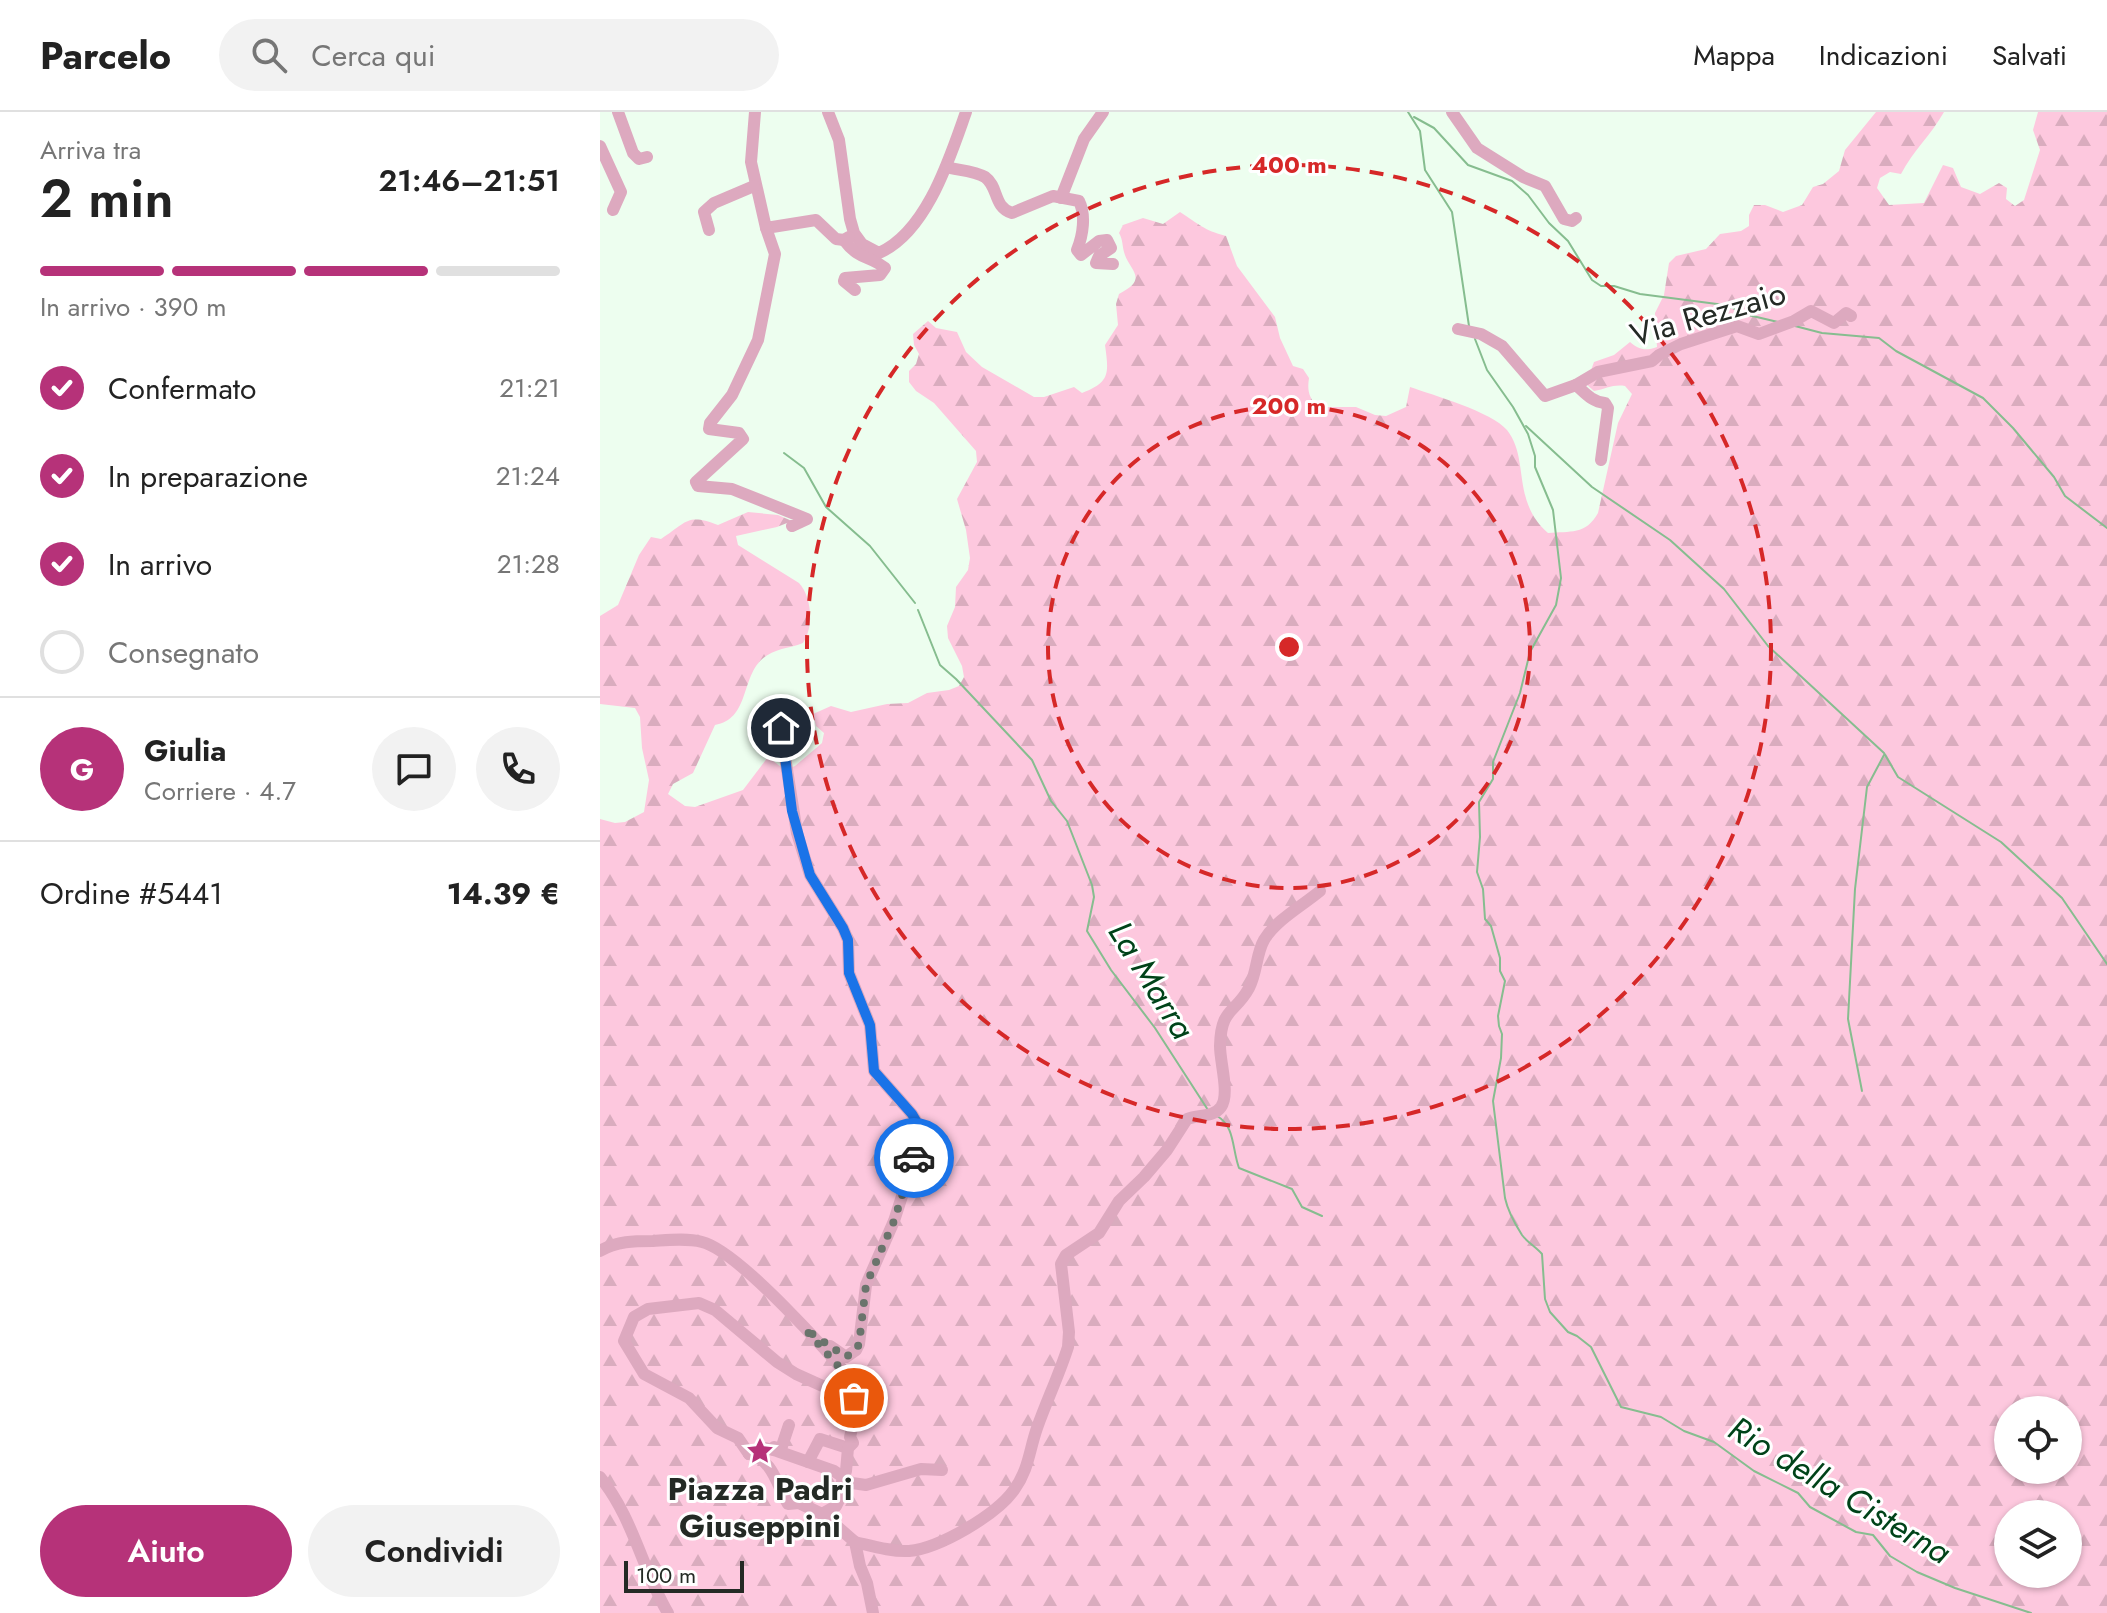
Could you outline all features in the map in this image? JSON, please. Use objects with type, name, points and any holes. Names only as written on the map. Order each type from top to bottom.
[{"type":"street","points":[[618,112],[633,153],[639,159],[647,157]]},
{"type":"street","points":[[755,112],[751,162],[754,186],[775,254],[758,340],[732,395],[710,423],[709,429],[739,433],[743,439],[696,482],[698,486],[732,489],[807,519],[792,526]]},
{"type":"street","points":[[828,112],[839,140],[849,237],[856,255],[885,268],[880,275],[845,278],[844,281],[855,290]]},
{"type":"street","points":[[766,228],[810,219],[824,226],[836,239],[849,237],[879,253],[891,248],[933,197],[966,112]]},
{"type":"street","points":[[1061,198],[1084,139],[1103,112]]},
{"type":"street","points":[[1452,112],[1477,148],[1523,177],[1545,186],[1564,219],[1572,221],[1576,218]]},
{"type":"street","points":[[600,146],[621,192],[613,210]]},
{"type":"street","points":[[946,167],[982,175],[989,180],[999,205],[1012,213],[1053,196],[1081,204],[1082,234],[1077,250],[1081,255],[1099,241],[1107,240],[1111,248],[1099,256],[1096,263],[1113,264]]},
{"type":"street","points":[[709,230],[704,212],[714,203],[754,186]]},
{"type":"street","name":"Via Rezzaio","points":[[1576,385],[1598,372],[1652,361],[1681,344],[1737,326],[1759,334],[1811,311],[1834,323],[1846,313],[1851,316]]},
{"type":"street","points":[[1466,331],[1502,346],[1545,396],[1576,385],[1590,398],[1605,403],[1608,408],[1601,460]]},
{"type":"street","points":[[781,728],[786,735],[785,757],[797,833],[810,875],[848,940],[849,973],[870,1025],[874,1071],[912,1114],[920,1134],[894,1221],[866,1285],[856,1350],[846,1357],[805,1329]]},
{"type":"street","points":[[600,1251],[613,1244],[633,1241],[685,1239],[718,1248],[805,1329],[858,1388],[858,1396],[847,1397],[796,1374],[715,1310],[699,1303],[648,1309],[634,1317],[624,1341],[638,1367],[644,1374],[689,1398],[717,1428],[738,1438],[749,1454],[760,1456],[770,1468],[788,1504],[799,1503],[822,1514],[855,1542],[905,1551],[917,1550],[953,1536],[986,1515],[1013,1492],[1029,1465],[1036,1433],[1068,1347],[1061,1264],[1066,1255],[1099,1233],[1119,1201],[1167,1150],[1187,1119],[1219,1110],[1226,1094],[1220,1045],[1224,1017],[1249,988],[1263,941],[1287,916],[1320,891]]},
{"type":"street","points":[[822,1514],[838,1503],[848,1448],[853,1443],[850,1437],[853,1424],[857,1424],[869,1399]]},
{"type":"street","points":[[749,1454],[774,1447],[781,1449],[789,1425]]},
{"type":"street","points":[[808,1462],[820,1439],[848,1448]]},
{"type":"street","points":[[770,1449],[808,1462],[852,1483],[866,1485],[921,1469],[942,1470]]},
{"type":"street","points":[[600,1477],[627,1517],[656,1593],[668,1613]]},
{"type":"street","points":[[855,1542],[873,1613]]},
{"type":"green space","points":[[1876,112],[1944,112],[1901,174],[1890,172],[1880,178],[1877,188],[1889,205],[1924,203],[1943,165],[1953,168],[1961,187],[1980,194],[1999,183],[2007,188],[2006,199],[2015,206],[2024,200],[2040,150],[2033,130],[2038,112],[2107,112],[2107,1613],[600,1613],[600,819],[625,822],[644,812],[649,780],[642,748],[640,717],[635,708],[600,704],[600,616],[618,605],[639,555],[651,537],[661,539],[688,521],[708,521],[718,525],[748,512],[778,515],[792,521],[736,536],[738,545],[799,583],[807,596],[810,612],[809,629],[803,643],[776,651],[761,660],[734,715],[715,725],[693,773],[673,784],[668,794],[685,806],[695,807],[743,790],[768,757],[785,770],[795,766],[822,743],[824,733],[816,726],[813,714],[831,706],[851,712],[908,703],[927,693],[959,686],[964,677],[948,638],[947,626],[955,607],[956,587],[968,570],[970,558],[957,499],[977,462],[976,451],[934,403],[909,382],[909,371],[916,364],[919,354],[913,334],[928,321],[936,328],[957,332],[966,352],[982,367],[1034,397],[1044,397],[1074,387],[1082,393],[1098,385],[1106,376],[1105,345],[1118,325],[1116,304],[1119,294],[1136,279],[1126,259],[1119,233],[1123,225],[1143,218],[1163,224],[1180,212],[1206,229],[1226,236],[1237,266],[1275,317],[1280,338],[1293,366],[1303,369],[1309,378],[1309,394],[1318,407],[1356,407],[1386,416],[1406,407],[1410,387],[1489,417],[1507,430],[1514,441],[1525,494],[1537,521],[1548,533],[1577,530],[1588,525],[1598,513],[1618,423],[1632,394],[1625,386],[1594,391],[1586,384],[1594,362],[1614,355],[1630,342],[1643,349],[1657,347],[1655,313],[1664,295],[1669,263],[1676,256],[1706,249],[1720,234],[1741,231],[1749,226],[1749,215],[1754,205],[1765,205],[1783,212],[1802,205],[1813,187],[1823,184],[1839,171],[1845,150]]},
{"type":"waterway","name":"Rio della Cisterna","points":[[1408,112],[1420,131],[1425,170],[1452,212],[1469,326]]},
{"type":"waterway","points":[[1414,117],[1434,128],[1468,165],[1512,181],[1528,195],[1549,223],[1568,241],[1592,280],[1601,286],[1717,304],[1778,322]]},
{"type":"waterway","points":[[1795,326],[1822,333],[1879,338],[1896,351],[1983,398],[2013,428],[2054,477],[2065,496],[2107,528]]},
{"type":"waterway","name":"Rio della Cisterna","points":[[1475,339],[1487,370],[1528,434],[1535,467],[1553,510],[1561,578],[1556,605],[1530,652],[1520,693],[1493,762],[1493,779],[1479,802],[1477,872],[1483,889],[1485,919],[1491,926],[1505,981],[1498,1016],[1502,1034],[1501,1058],[1493,1101],[1505,1198],[1522,1235],[1542,1254],[1545,1299],[1550,1312],[1568,1332],[1591,1347],[1621,1407],[1661,1417],[1684,1431],[1714,1442],[1754,1471],[1798,1493],[1810,1507],[1856,1532],[1873,1535],[1890,1556],[1917,1572],[2031,1613]]},
{"type":"waterway","points":[[1526,426],[1592,487],[1670,540],[1724,589],[1768,646],[1884,753],[1898,777],[2001,842],[2062,898],[2107,964]]},
{"type":"waterway","points":[[784,453],[804,468],[826,507],[870,546],[915,603]]},
{"type":"waterway","name":"La Marra","points":[[918,610],[940,665],[1032,760],[1051,801],[1067,821],[1092,885],[1094,897],[1087,931],[1208,1110]]},
{"type":"waterway","points":[[1862,1091],[1848,1019],[1855,889],[1867,787],[1884,755]]},
{"type":"waterway","name":"La Marra","points":[[1217,1116],[1230,1132],[1239,1168],[1292,1189],[1302,1207],[1322,1216]]},
{"type":"way so far","points":[[854,1398],[858,1396],[858,1388],[805,1329],[846,1357],[856,1350],[866,1285],[889,1236],[914,1158]]},
{"type":"place","name":"Piazza Padri Giuseppini","points":[[760,1451]]},
{"type":"route","points":[[781,728],[786,735],[785,757],[797,833],[810,875],[848,940],[849,973],[870,1025],[874,1071],[919,1126],[919,1143],[914,1158]]}]
